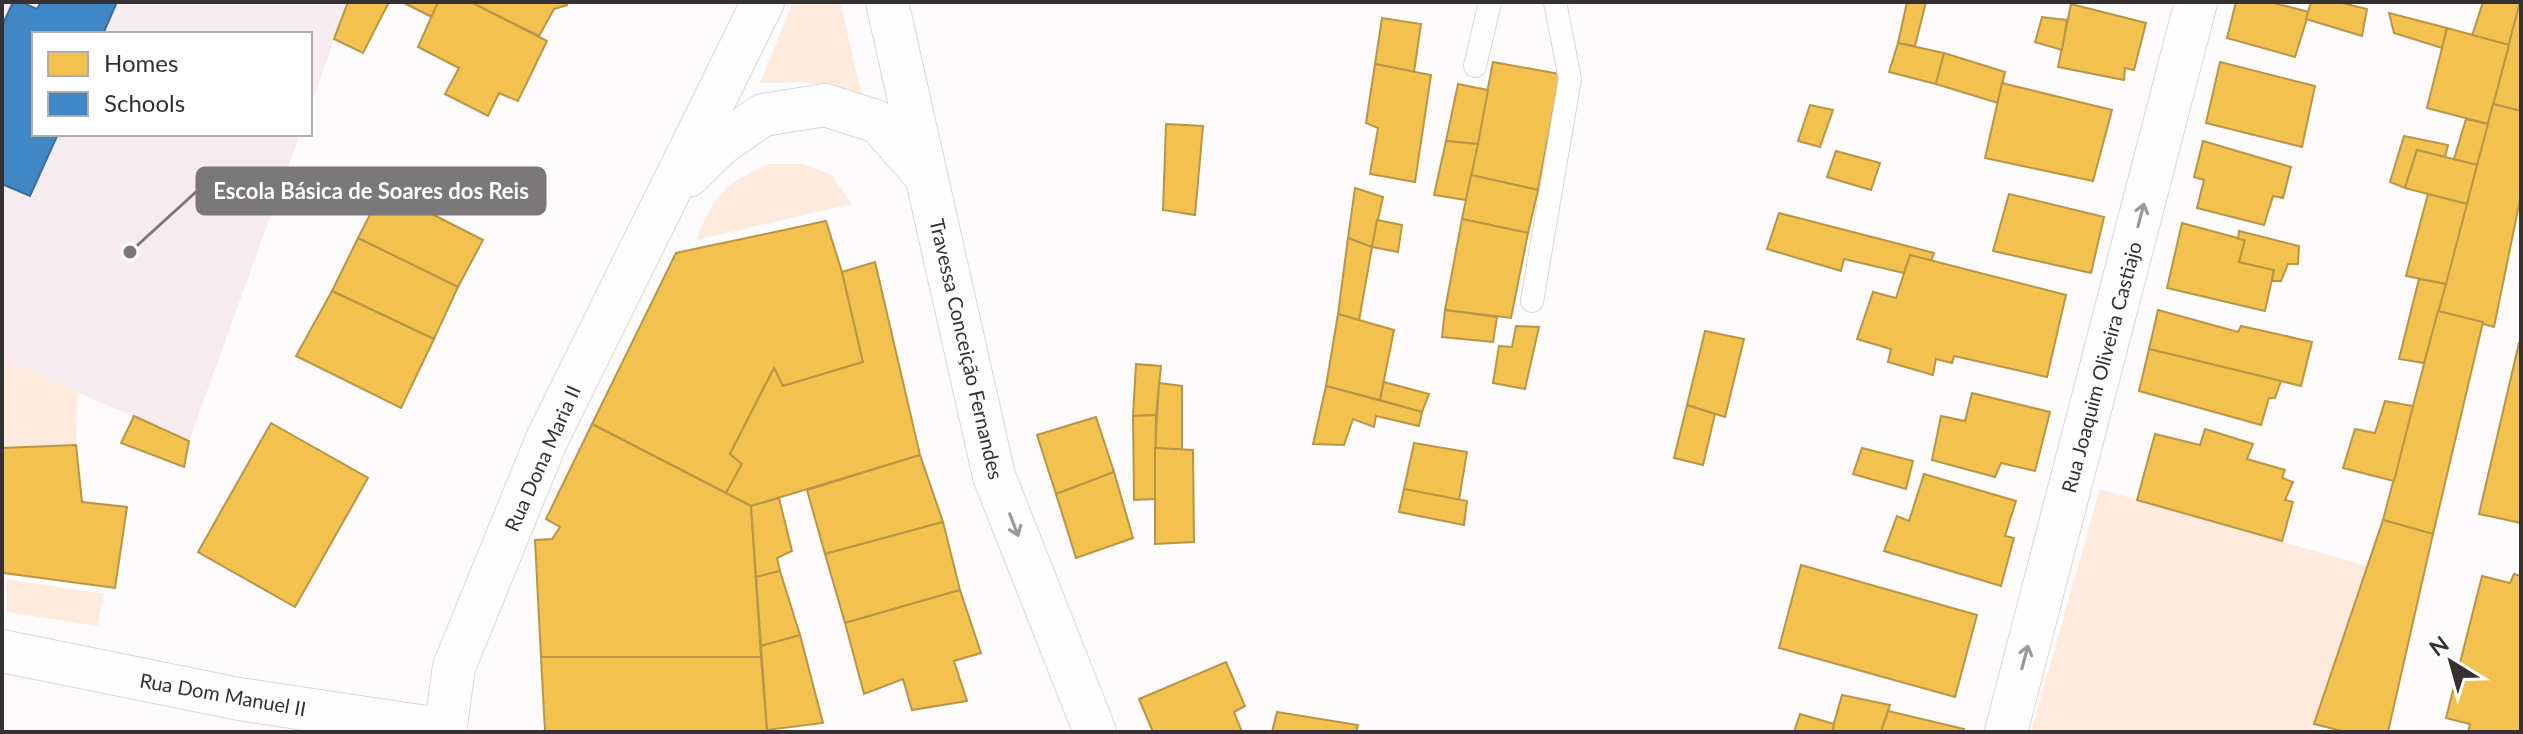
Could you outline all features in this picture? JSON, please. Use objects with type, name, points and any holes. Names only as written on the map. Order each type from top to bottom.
[{"type":"street","name":"Rua Dona Maria II","points":[[446,731],[454,667],[547,439],[763,2]]},
{"type":"street","name":"Travessa Conceição Fernandes","points":[[887,2],[994,476],[1095,732]]},
{"type":"street","name":"Rua Joaquim Oliveira Castiajo","points":[[2006,732],[2196,2]]},
{"type":"street","name":"Rua Dona Maria II","points":[[670,194],[721,144],[763,115],[825,105],[878,122],[928,178]]},
{"type":"street","name":"Rua Dom Manuel II","points":[[2,651],[239,699],[446,731]]},
{"type":"lane","points":[[1475,66],[1490,2]]},
{"type":"lane","points":[[1532,301],[1570,79],[1555,2]]},
{"type":"shaded area","points":[[2,2],[348,2],[312,101],[312,32],[32,32],[32,136],[299,136],[189,441],[2,359]]},
{"type":"shaded area","points":[[793,2],[840,2],[862,96],[804,82],[760,83]]},
{"type":"shaded area","points":[[769,164],[802,164],[832,175],[851,204],[696,240],[722,192]]},
{"type":"shaded area","points":[[2,359],[78,392],[76,445],[2,448]]},
{"type":"shaded area","points":[[2100,489],[2367,566],[2311,732],[2031,732]]},
{"type":"shaded area","points":[[7,579],[104,594],[97,626],[7,612]]},
{"type":"building: Homes","points":[[348,2],[389,2],[363,53],[334,39]]},
{"type":"building: Homes","points":[[402,2],[438,2],[432,17]]},
{"type":"building: Homes","points":[[438,2],[471,2],[547,41],[518,101],[499,93],[488,116],[445,94],[459,68],[418,47]]},
{"type":"building: Homes","points":[[471,2],[566,2],[567,5],[554,9],[539,36]]},
{"type":"building: Homes","points":[[1907,2],[1926,2],[1915,46],[1898,43]]},
{"type":"building: Homes","points":[[2236,2],[2270,2],[2309,12],[2295,57],[2227,38]]},
{"type":"building: Homes","points":[[2311,2],[2338,2],[2367,9],[2362,36],[2306,19]]},
{"type":"building: Homes","points":[[2483,2],[2520,2],[2509,45],[2472,36]]},
{"type":"building: Homes","points":[[2521,2],[2521,111],[2493,104]]},
{"type":"building: Homes","points":[[2071,4],[2146,23],[2134,70],[2125,68],[2124,80],[2058,67]]},
{"type":"building: Homes","points":[[2389,13],[2447,28],[2442,48],[2394,33]]},
{"type":"building: Homes","points":[[2042,17],[2067,20],[2062,50],[2035,42]]},
{"type":"building: Homes","points":[[1382,18],[1421,24],[1414,72],[1375,64]]},
{"type":"building: Homes","points":[[2447,28],[2509,45],[2488,124],[2427,108]]},
{"type":"building: Homes","points":[[1898,43],[1944,53],[1936,84],[1889,72]]},
{"type":"building: Homes","points":[[1944,53],[2005,72],[1998,103],[1936,84]]},
{"type":"building: Homes","points":[[1493,62],[1560,74],[1538,190],[1471,175]]},
{"type":"building: Homes","points":[[2220,62],[2315,86],[2302,147],[2206,123]]},
{"type":"building: Homes","points":[[1375,64],[1431,75],[1415,182],[1370,174],[1378,128],[1366,123]]},
{"type":"building: Homes","points":[[2002,83],[2112,110],[2093,181],[1985,158]]},
{"type":"building: Homes","points":[[1458,84],[1488,90],[1478,144],[1446,141]]},
{"type":"building: Homes","points":[[2493,104],[2521,111],[2521,195],[2494,327],[2438,311]]},
{"type":"building: Homes","points":[[1810,105],[1833,110],[1820,147],[1798,141]]},
{"type":"building: Homes","points":[[2466,119],[2488,124],[2477,165],[2454,159]]},
{"type":"building: Homes","points":[[1166,124],[1203,126],[1195,215],[1163,210]]},
{"type":"building: Homes","points":[[2404,136],[2448,145],[2445,157],[2417,150],[2405,188],[2390,182]]},
{"type":"building: Homes","points":[[1446,141],[1478,144],[1466,200],[1434,195]]},
{"type":"building: Homes","points":[[2203,141],[2291,167],[2283,198],[2273,196],[2264,225],[2197,208],[2204,180],[2194,177]]},
{"type":"building: Homes","points":[[2417,150],[2477,165],[2467,204],[2405,188]]},
{"type":"building: Homes","points":[[1836,151],[1880,163],[1871,190],[1827,177]]},
{"type":"building: Homes","points":[[1471,175],[1538,190],[1528,233],[1462,219]]},
{"type":"building: Homes","points":[[1355,188],[1383,197],[1372,247],[1348,238]]},
{"type":"building: Homes","points":[[383,189],[483,240],[458,287],[358,238]]},
{"type":"building: Homes","points":[[2009,194],[2104,217],[2091,273],[1993,251]]},
{"type":"building: Homes","points":[[2428,194],[2467,204],[2446,284],[2406,276]]},
{"type":"building: Homes","points":[[1779,213],[1934,253],[1931,261],[1910,255],[1904,273],[1844,259],[1841,271],[1767,249]]},
{"type":"building: Homes","points":[[1462,219],[1528,233],[1511,318],[1445,310]]},
{"type":"building: Homes","points":[[1377,220],[1402,225],[1398,252],[1372,247]]},
{"type":"building: Homes","points":[[826,221],[842,272],[863,362],[783,386],[774,368],[730,454],[742,464],[726,493],[592,424],[676,253]]},
{"type":"building: Homes","points":[[2182,223],[2245,240],[2239,262],[2274,270],[2265,311],[2167,288]]},
{"type":"building: Homes","points":[[2239,231],[2299,246],[2298,264],[2288,264],[2281,281],[2272,281],[2274,270],[2239,262],[2245,240],[2238,239]]},
{"type":"building: Homes","points":[[358,238],[458,287],[434,339],[332,291]]},
{"type":"building: Homes","points":[[1348,238],[1372,247],[1359,321],[1338,314]]},
{"type":"building: Homes","points":[[1910,255],[2066,295],[2047,377],[1954,356],[1952,363],[1936,359],[1933,375],[1888,362],[1891,349],[1857,339],[1873,292],[1896,298]]},
{"type":"building: Homes","points":[[875,262],[920,455],[751,506],[726,493],[742,464],[730,454],[774,368],[783,386],[863,362],[842,272]]},
{"type":"building: Homes","points":[[2419,279],[2446,284],[2424,363],[2399,359]]},
{"type":"building: Homes","points":[[332,291],[434,339],[401,408],[296,356]]},
{"type":"building: Homes","points":[[1445,310],[1497,317],[1493,342],[1442,337]]},
{"type":"building: Homes","points":[[2158,310],[2238,332],[2241,326],[2312,342],[2301,386],[2149,349]]},
{"type":"building: Homes","points":[[2438,311],[2483,322],[2433,534],[2383,520]]},
{"type":"building: Homes","points":[[1338,314],[1394,330],[1380,400],[1326,386]]},
{"type":"building: Homes","points":[[1516,326],[1539,327],[1525,389],[1493,383],[1499,346],[1512,347]]},
{"type":"building: Homes","points":[[1705,331],[1744,339],[1725,417],[1687,405]]},
{"type":"building: Homes","points":[[2521,343],[2521,523],[2479,514]]},
{"type":"building: Homes","points":[[2149,349],[2281,381],[2275,398],[2269,398],[2261,425],[2139,391]]},
{"type":"building: Homes","points":[[1136,364],[1161,366],[1156,415],[1133,416]]},
{"type":"building: Homes","points":[[1384,382],[1429,394],[1422,412],[1380,400]]},
{"type":"building: Homes","points":[[1159,383],[1182,386],[1182,450],[1155,448]]},
{"type":"building: Homes","points":[[1326,386],[1422,412],[1419,426],[1376,416],[1374,427],[1353,419],[1344,445],[1313,444]]},
{"type":"building: Homes","points":[[1972,393],[2050,412],[2035,471],[2001,463],[1995,477],[1932,460],[1941,416],[1965,421]]},
{"type":"building: Homes","points":[[2385,401],[2413,406],[2394,481],[2343,468],[2355,429],[2375,433]]},
{"type":"building: Homes","points":[[1687,405],[1715,414],[1703,465],[1674,458]]},
{"type":"building: Homes","points":[[1156,415],[1155,499],[1134,500],[1133,416]]},
{"type":"building: Homes","points":[[134,416],[189,441],[184,467],[121,443]]},
{"type":"building: Homes","points":[[1096,417],[1114,472],[1056,494],[1037,435]]},
{"type":"building: Homes","points":[[271,423],[368,478],[295,607],[198,552]]},
{"type":"building: Homes","points":[[592,424],[751,506],[761,657],[541,657],[535,540],[552,539],[560,527],[546,519]]},
{"type":"building: Homes","points":[[2205,429],[2253,444],[2247,459],[2285,470],[2282,478],[2293,482],[2285,500],[2293,502],[2282,541],[2137,500],[2155,434],[2200,445]]},
{"type":"building: Homes","points":[[1414,443],[1467,452],[1459,500],[1404,489]]},
{"type":"building: Homes","points":[[76,445],[82,502],[127,507],[115,588],[4,573],[2,567],[2,448]]},
{"type":"building: Homes","points":[[1155,448],[1193,450],[1194,542],[1155,544]]},
{"type":"building: Homes","points":[[1862,448],[1913,461],[1906,489],[1853,474]]},
{"type":"building: Homes","points":[[920,455],[943,522],[825,554],[807,490]]},
{"type":"building: Homes","points":[[1114,472],[1133,538],[1076,558],[1056,494]]},
{"type":"building: Homes","points":[[1924,474],[2016,501],[2005,536],[2014,538],[2001,586],[1884,551],[1897,516],[1909,521]]},
{"type":"building: Homes","points":[[1404,489],[1467,501],[1464,525],[1399,512]]},
{"type":"building: Homes","points":[[779,498],[792,551],[777,558],[780,571],[756,577],[751,506]]},
{"type":"building: Homes","points":[[2383,520],[2433,534],[2388,732],[2346,732],[2314,724]]},
{"type":"building: Homes","points":[[943,522],[960,590],[845,623],[825,554]]},
{"type":"building: Homes","points":[[1801,565],[1977,615],[1955,697],[1779,648]]},
{"type":"building: Homes","points":[[780,571],[800,635],[761,646],[756,577]]},
{"type":"building: Homes","points":[[2514,574],[2521,576],[2521,732],[2468,732],[2470,724],[2446,718],[2482,576],[2510,583]]},
{"type":"building: Homes","points":[[960,590],[981,653],[954,661],[967,701],[912,710],[903,679],[864,694],[845,623]]},
{"type":"building: Homes","points":[[800,635],[823,723],[767,730],[761,646]]},
{"type":"building: Homes","points":[[541,657],[761,657],[767,732],[545,732]]},
{"type":"building: Homes","points":[[1226,662],[1245,706],[1234,712],[1242,732],[1153,732],[1139,699]]},
{"type":"building: Homes","points":[[1842,695],[1890,705],[1881,732],[1832,730]]},
{"type":"building: Homes","points":[[1888,711],[1964,729],[1963,732],[1881,732]]},
{"type":"building: Homes","points":[[1277,712],[1358,725],[1356,732],[1272,732]]},
{"type":"building: Homes","points":[[1800,714],[1834,724],[1832,732],[1794,732]]},
{"type":"building: Schools","points":[[13,2],[37,9],[41,2],[117,2],[104,32],[32,32],[32,136],[57,136],[30,196],[2,184],[2,26]]},
{"type":"place","name":"Escola Básica de Soares dos Reis","points":[[130,252]]}]
